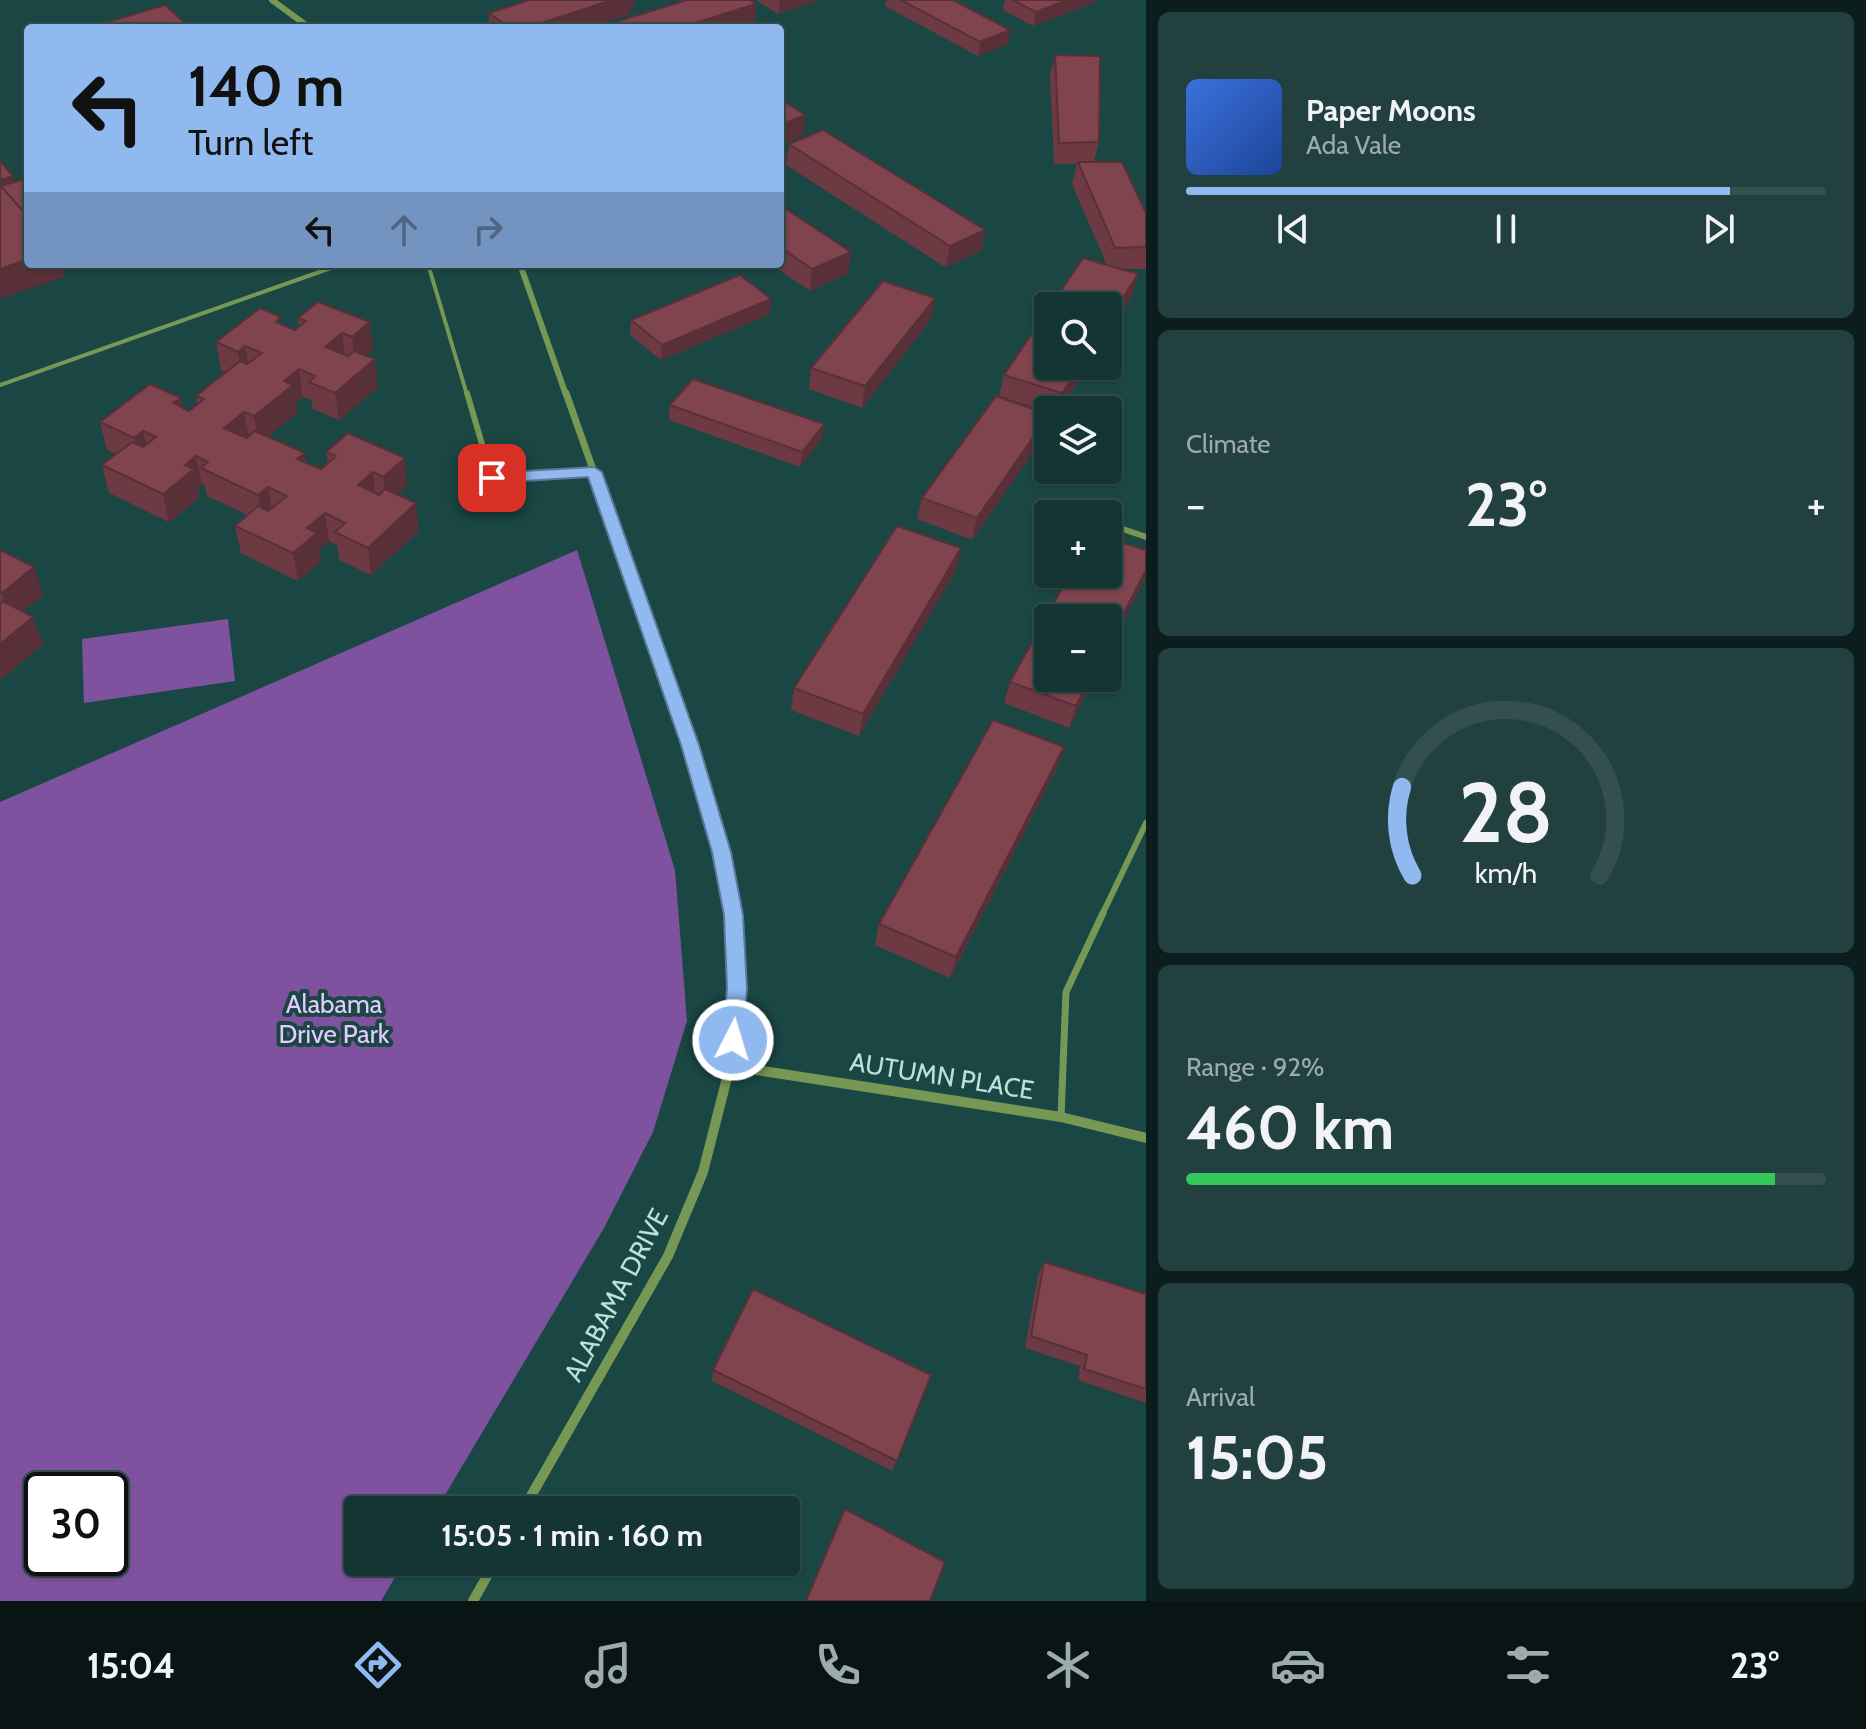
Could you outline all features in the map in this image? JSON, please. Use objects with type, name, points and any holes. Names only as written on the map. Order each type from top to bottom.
[{"type":"street","points":[[272,0],[305,24]]},
{"type":"street","name":"ALABAMA DRIVE","points":[[521,268],[690,745],[722,852],[734,915],[737,988],[730,1066],[703,1172],[668,1256],[531,1496]]},
{"type":"street","name":"AUTUMN PLACE","points":[[730,1066],[1061,1117],[1146,1138]]},
{"type":"street","points":[[473,1601],[487,1576]]},
{"type":"lane","points":[[0,385],[331,268]]},
{"type":"lane","points":[[429,268],[492,478],[594,472]]},
{"type":"lane","points":[[1122,529],[1146,537]]},
{"type":"lane","points":[[1061,1117],[1066,992],[1146,823]]},
{"type":"green space","name":"Alabama Drive Park","points":[[577,550],[675,870],[687,1021],[653,1132],[604,1228],[444,1496],[344,1496],[344,1576],[396,1576],[381,1601],[0,1601],[0,802]]},
{"type":"green space","points":[[228,619],[235,681],[84,703],[82,639]]},
{"type":"building","points":[[529,0],[612,0],[538,24],[504,24],[489,13]]},
{"type":"building","points":[[687,0],[750,0],[756,4],[692,24],[609,24]]},
{"type":"building","points":[[901,0],[953,0],[1010,30],[980,42]]},
{"type":"building","points":[[1013,0],[1067,0],[1036,12]]},
{"type":"building","points":[[165,5],[185,23],[181,24],[101,24]]},
{"type":"building","points":[[1055,55],[1100,56],[1099,142],[1059,143]]},
{"type":"building","points":[[784,102],[805,115],[784,123]]},
{"type":"building","points":[[823,130],[985,230],[950,246],[789,144]]},
{"type":"building","points":[[0,161],[13,176],[0,180]]},
{"type":"building","points":[[1078,162],[1122,162],[1146,213],[1146,247],[1115,248]]},
{"type":"building","points":[[24,179],[24,212],[1,186]]},
{"type":"building","points":[[0,185],[24,212],[24,260],[0,269]]},
{"type":"building","points":[[784,208],[851,252],[812,269],[784,250]]},
{"type":"building","points":[[1083,258],[1138,274],[1122,300],[1122,292],[1060,292]]},
{"type":"building","points":[[740,275],[771,299],[662,345],[631,320]]},
{"type":"building","points":[[883,281],[935,298],[865,386],[811,368]]},
{"type":"building","points":[[318,302],[370,322],[352,337],[342,333],[325,347],[348,356],[354,351],[375,359],[335,393],[309,382],[315,376],[299,369],[284,381],[293,385],[254,416],[244,412],[224,428],[247,438],[255,431],[305,453],[297,459],[321,469],[336,456],[326,452],[348,433],[405,458],[383,477],[373,472],[358,485],[379,495],[385,489],[416,503],[368,548],[335,532],[345,523],[325,513],[307,528],[317,533],[293,553],[235,526],[258,506],[268,511],[287,496],[268,487],[258,495],[201,468],[208,462],[196,456],[185,465],[194,469],[163,494],[102,465],[132,442],[143,447],[156,437],[143,431],[134,438],[100,422],[150,384],[181,398],[173,403],[189,411],[204,399],[196,396],[240,361],[247,364],[262,353],[245,346],[238,352],[216,342],[260,308],[281,317],[276,322],[295,330],[306,321],[298,318]]},
{"type":"building","points":[[1034,331],[1034,380],[1071,380],[1062,393],[1004,375]]},
{"type":"building","points":[[693,379],[824,424],[802,452],[670,405]]},
{"type":"building","points":[[996,396],[1034,409],[1034,436],[977,518],[922,498]]},
{"type":"building","points":[[897,526],[961,548],[863,714],[794,688]]},
{"type":"building","points":[[1122,542],[1146,550],[1146,570],[1122,617],[1122,604],[1053,604],[1062,588],[1122,588]]},
{"type":"building","points":[[0,550],[34,567],[2,593],[0,592]]},
{"type":"building","points":[[3,601],[33,617],[0,644],[0,604]]},
{"type":"building","points":[[1034,639],[1034,691],[1010,682]]},
{"type":"building","points":[[1038,692],[1083,692],[1076,706]]},
{"type":"building","points":[[993,720],[1064,747],[956,957],[879,924]]},
{"type":"building","points":[[1044,1262],[1146,1294],[1146,1389],[1084,1369],[1087,1355],[1031,1336]]},
{"type":"building","points":[[753,1289],[931,1375],[897,1461],[713,1370]]},
{"type":"building","points":[[845,1509],[945,1562],[930,1601],[806,1601]]},
{"type":"route","points":[[492,478],[594,472],[690,745],[722,852],[734,915],[737,988],[733,1040]]}]
